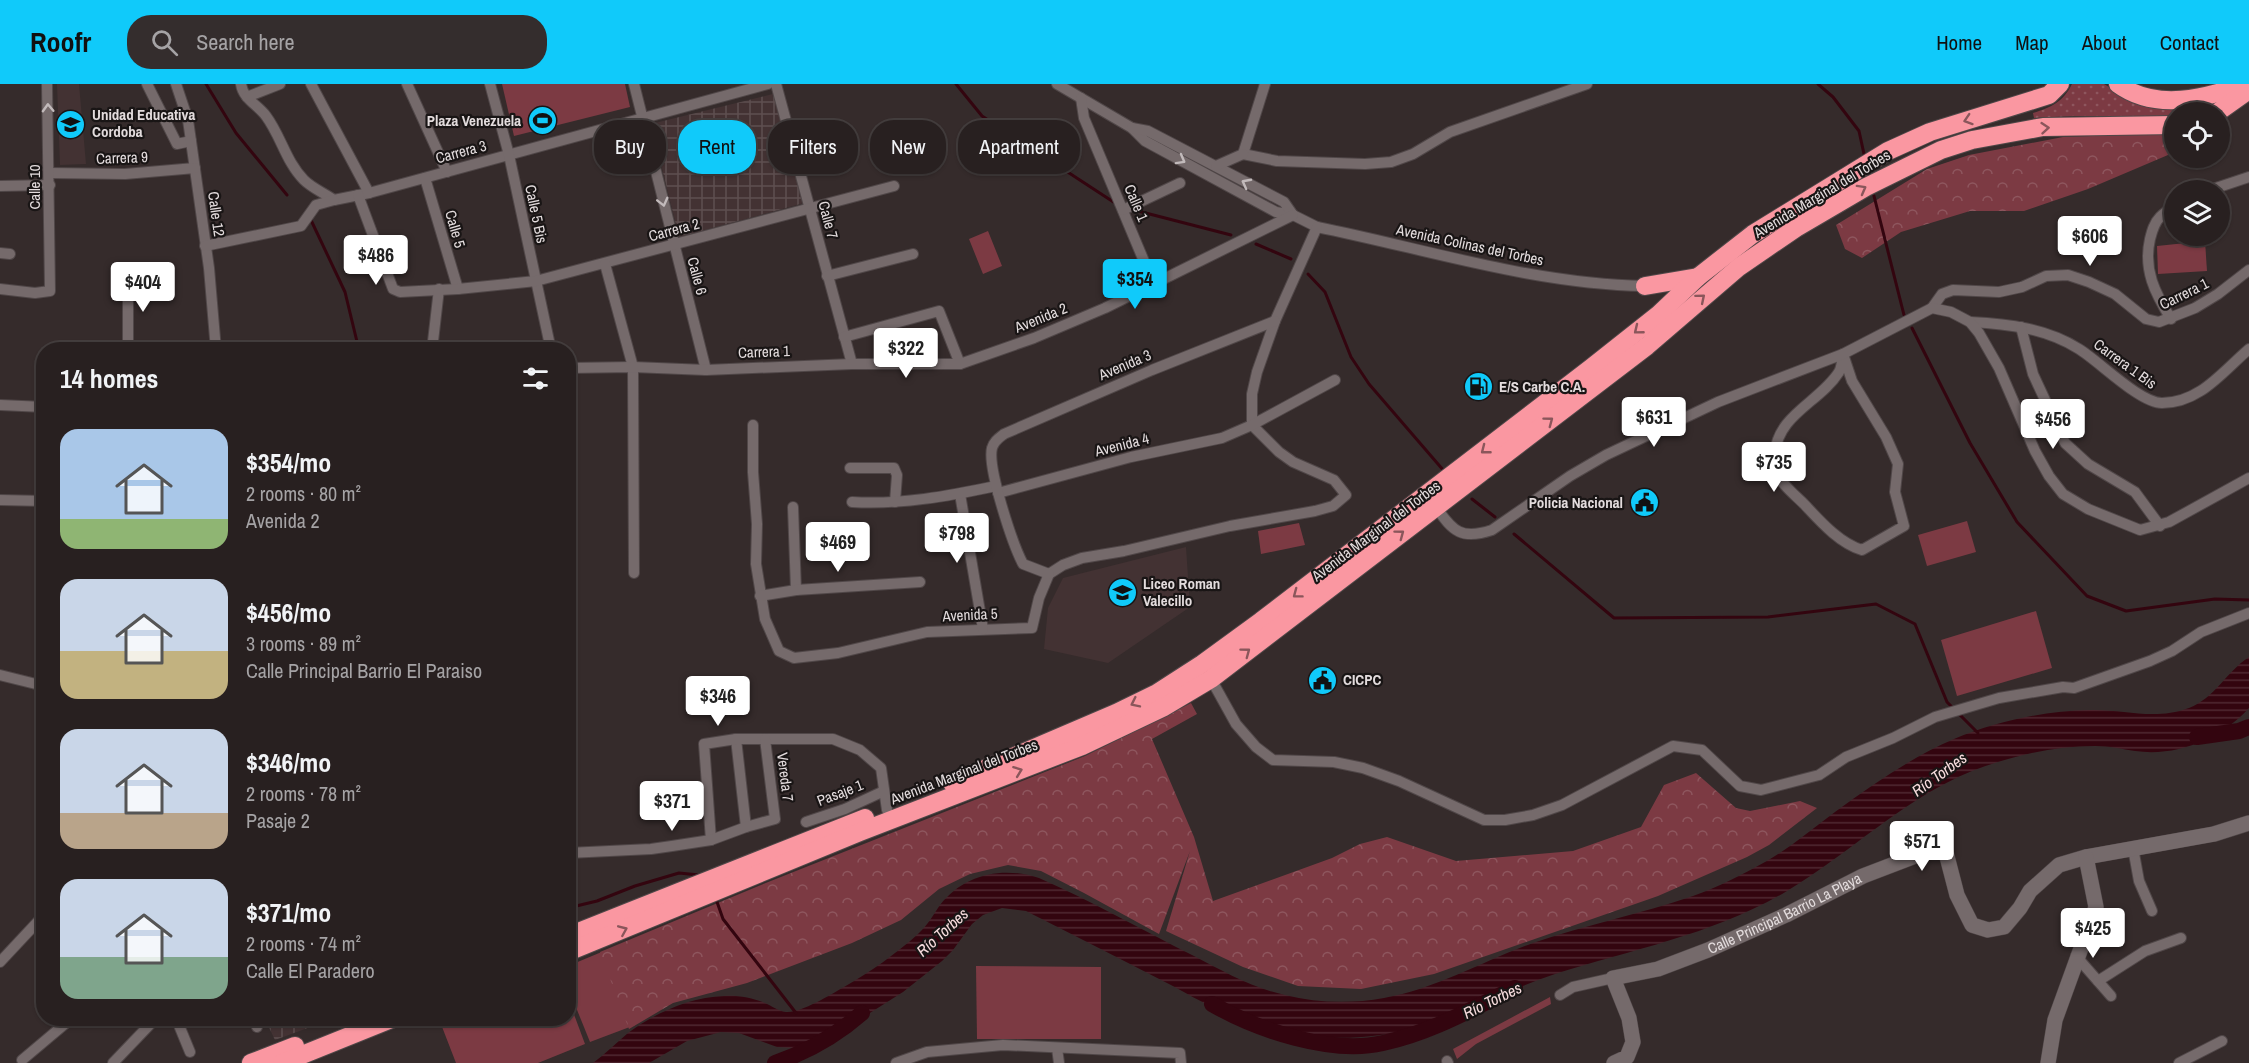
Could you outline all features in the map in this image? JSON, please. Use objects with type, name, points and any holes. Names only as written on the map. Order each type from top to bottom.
[{"type":"highway","name":"Avenida Marginal del Torbes","points":[[576,949],[860,832],[1082,746],[1164,707],[1211,679],[1659,314],[1698,277],[1753,234],[1888,151],[1929,132],[2049,95],[2060,84]]},
{"type":"highway","points":[[2118,84],[2127,91],[2163,101],[2199,97],[2247,84]]},
{"type":"highway","points":[[2230,103],[2249,90]]},
{"type":"highway","name":"Avenida Marginal del Torbes","points":[[576,933],[832,829],[887,810],[1157,693],[1202,664],[1647,346],[1739,267],[1796,228],[1904,167],[1941,150],[1972,140],[2043,127],[2164,125]]},
{"type":"highway","points":[[1645,286],[1698,277]]},
{"type":"highway","points":[[1645,286],[1652,290],[1659,302],[1659,314]]},
{"type":"highway","points":[[251,1063],[343,1026]]},
{"type":"highway","points":[[282,1063],[374,1026]]},
{"type":"street","name":"Calle 10","points":[[0,289],[35,293],[50,291],[47,84]]},
{"type":"street","points":[[147,84],[177,144],[191,141]]},
{"type":"street","name":"Calle 12","points":[[176,84],[188,120],[215,342]]},
{"type":"street","points":[[241,84],[247,97],[265,115],[281,141],[291,164],[304,181],[334,200]]},
{"type":"street","points":[[247,97],[280,84]]},
{"type":"street","points":[[311,84],[369,193]]},
{"type":"street","points":[[407,84],[447,172]]},
{"type":"street","name":"Calle 5 Bis","points":[[490,84],[509,155],[549,342]]},
{"type":"street","name":"Calle 6","points":[[634,84],[706,370]]},
{"type":"street","name":"Carrera 3","points":[[205,246],[301,226],[316,205],[369,193],[768,84]]},
{"type":"street","name":"Calle 7","points":[[776,84],[852,364]]},
{"type":"street","name":"Avenida Colinas del Torbes","points":[[1057,84],[1132,128],[1145,141],[1266,207],[1317,227],[1501,269],[1607,285],[1645,286]]},
{"type":"street","points":[[1243,154],[1265,84]]},
{"type":"street","points":[[1216,166],[1243,154],[1277,161],[1365,164],[1391,162],[1413,154],[1450,132],[1587,84]]},
{"type":"street","name":"Calle 1","points":[[1081,98],[1084,118],[1154,285]]},
{"type":"street","name":"Avenida Colinas del Torbes","points":[[1132,128],[1148,131],[1284,202],[1293,216]]},
{"type":"street","name":"Carrera 9","points":[[50,173],[125,174],[195,168]]},
{"type":"street","name":"Calle 5","points":[[424,177],[458,289]]},
{"type":"street","points":[[2230,183],[2249,177]]},
{"type":"street","points":[[1124,210],[1180,183]]},
{"type":"street","points":[[0,186],[50,185]]},
{"type":"street","name":"Carrera 2","points":[[358,195],[393,289],[400,292],[536,281],[894,186]]},
{"type":"street","points":[[2164,214],[2152,230],[2147,252],[2149,274],[2156,293],[2171,319]]},
{"type":"street","name":"Avenida 2","points":[[960,364],[1034,338],[1154,285],[1293,216]]},
{"type":"street","points":[[997,490],[1016,552],[1023,564],[1049,574],[1063,565],[1082,558],[1333,506],[1346,495],[1334,480],[1293,462],[1279,452],[1252,425],[1252,394],[1257,372],[1275,321],[1317,227]]},
{"type":"street","points":[[827,276],[913,254]]},
{"type":"street","points":[[605,264],[633,367],[634,573]]},
{"type":"street","name":"Carrera 1","points":[[1431,501],[1449,526],[1465,535],[1478,535],[1492,530],[1570,476],[1606,455],[1718,402],[1843,354],[1932,308],[1942,294],[1953,290],[1999,292],[2046,276],[2068,275],[2115,294],[2146,319],[2159,322],[2171,319],[2218,294],[2249,270]]},
{"type":"street","points":[[128,342],[129,276]]},
{"type":"street","points":[[433,342],[439,289]]},
{"type":"street","points":[[1932,308],[1951,312],[1970,322],[1979,333],[1999,368],[2044,467],[2063,494],[2088,509],[2140,530],[2160,526],[2249,478]]},
{"type":"street","points":[[844,337],[939,311],[960,364]]},
{"type":"street","name":"Avenida 3","points":[[997,490],[993,446],[1004,434],[1152,370],[1275,321]]},
{"type":"street","name":"Carrera 1 Bis","points":[[1970,322],[2021,327],[2052,336],[2078,349],[2140,396],[2154,403],[2176,401],[2196,394],[2219,379],[2249,350]]},
{"type":"street","points":[[2021,327],[2032,374],[2065,443],[2088,464],[2135,492],[2160,526]]},
{"type":"street","points":[[1843,354],[1852,381],[1886,436],[1898,464],[1895,492],[1904,526],[1862,550],[1854,548],[1825,526],[1788,488],[1777,474],[1776,467],[1776,442],[1781,433],[1789,420],[1840,370],[1843,354]]},
{"type":"street","name":"Carrera 1","points":[[576,368],[633,367],[706,370],[852,364],[960,364]]},
{"type":"street","name":"Avenida 4","points":[[852,502],[895,502],[997,490],[1131,457],[1222,438],[1252,425],[1335,380]]},
{"type":"street","points":[[0,405],[36,407]]},
{"type":"street","name":"Avenida 5","points":[[753,425],[753,472],[757,524],[756,564],[765,619],[779,651],[794,658],[838,653],[927,632],[1032,628],[1039,598],[1049,574]]},
{"type":"street","points":[[850,468],[894,468],[897,475],[895,502]]},
{"type":"street","points":[[960,494],[983,629]]},
{"type":"street","points":[[0,500],[36,501]]},
{"type":"street","points":[[793,507],[795,590]]},
{"type":"street","points":[[760,596],[795,590],[920,582]]},
{"type":"street","points":[[1211,679],[1236,724],[1256,747],[1273,759],[1334,762],[1363,768],[1400,781],[1470,815],[1484,820],[1505,820],[1533,815],[1562,805],[1673,746],[1702,750],[1740,786],[1761,790],[1796,782],[1818,775],[1846,757],[1893,738],[1935,717],[1999,698],[2063,687],[2074,688],[2150,661],[2172,651],[2201,632],[2249,613]]},
{"type":"street","points":[[0,675],[36,684]]},
{"type":"street","points":[[711,840],[704,744],[736,739],[833,739],[860,750],[881,768],[887,810]]},
{"type":"street","points":[[576,853],[651,849],[711,840],[746,826],[736,739]]},
{"type":"street","name":"Vereda 7","points":[[746,826],[776,819],[765,739]]},
{"type":"street","name":"Pasaje 1","points":[[806,822],[845,809],[884,791]]},
{"type":"street","name":"Calle Principal Barrio La Playa","points":[[1613,978],[1658,969],[1708,950],[1786,915],[1863,876],[1944,845],[1957,895],[1972,925],[1988,930],[2004,927],[2020,908],[2030,891],[2059,865],[2086,857],[2214,834],[2249,823]]},
{"type":"street","points":[[2133,848],[2139,881],[2152,911]]},
{"type":"street","points":[[2048,1063],[2055,1020],[2076,956],[2096,907],[2086,857]]},
{"type":"street","points":[[0,962],[36,924]]},
{"type":"street","points":[[2098,981],[2145,951],[2181,938]]},
{"type":"street","points":[[2076,956],[2110,996]]},
{"type":"street","points":[[1560,995],[1573,987],[1613,978],[1629,1018],[1633,1042],[1627,1057],[1614,1063]]},
{"type":"street","points":[[22,1060],[62,1026]]},
{"type":"street","points":[[113,1063],[148,1026]]},
{"type":"street","points":[[179,1026],[190,1052]]},
{"type":"street","points":[[2179,1063],[2222,1041]]},
{"type":"street","points":[[896,1063],[927,1052],[1003,1045],[1180,1053],[1181,1063]]},
{"type":"street","points":[[1057,1048],[1059,1063]]},
{"type":"shaded area","name":"Unidad Educativa Cordoba","points":[[57,84],[79,84],[86,164],[60,165]]},
{"type":"shaded area","points":[[773,94],[780,120],[768,120],[768,174],[796,174],[804,203],[679,237],[663,174],[666,174],[666,120]]},
{"type":"shaded area","name":"Liceo Roman Valecillo","points":[[1186,547],[1190,607],[1108,663],[1044,649],[1048,608],[1063,578]]},
{"type":"shaded area","points":[[268,1026],[313,1026],[275,1040]]},
{"type":"green space","name":"Plaza Venezuela","points":[[502,84],[625,84],[630,107],[514,136]]},
{"type":"green space","points":[[2072,84],[2104,84],[2139,105],[2164,109],[2164,117],[2034,118],[2033,113],[2056,103]]},
{"type":"green space","points":[[2164,133],[2164,157],[2088,189],[2024,211],[1970,211],[1901,232],[1862,258],[1845,249],[1836,225],[1927,169],[1969,155],[2063,137]]},
{"type":"green space","points":[[988,231],[1002,266],[983,274],[969,239]]},
{"type":"green space","points":[[2157,246],[2205,246],[2207,271],[2158,274]]},
{"type":"green space","points":[[1967,521],[1976,552],[1927,566],[1918,535]]},
{"type":"green space","points":[[1299,523],[1305,545],[1261,554],[1258,531]]},
{"type":"green space","points":[[2036,611],[2052,668],[1957,696],[1941,640]]},
{"type":"green space","points":[[1191,703],[1197,714],[1152,739],[1194,837],[1213,901],[1332,858],[1360,844],[1387,837],[1456,861],[1573,851],[1641,827],[1664,785],[1696,773],[1736,808],[1750,811],[1800,801],[1817,808],[1769,845],[1658,896],[1434,974],[1361,989],[1298,986],[1243,967],[1166,931],[1190,851],[1159,934],[1041,871],[1008,865],[970,874],[939,889],[901,920],[852,943],[747,983],[673,1003],[629,1029],[600,952],[1085,756]]},
{"type":"green space","points":[[604,951],[635,1025],[590,1042],[576,1007],[576,963]]},
{"type":"green space","points":[[976,966],[1101,967],[1101,1039],[977,1039]]},
{"type":"green space","points":[[1550,997],[1551,1004],[1476,1044],[1457,1059],[1453,1049]]},
{"type":"green space","points":[[576,1020],[585,1044],[538,1063],[456,1063],[442,1026],[576,1026]]},
{"type":"water","points":[[2249,657],[2249,708],[2238,719],[2212,737],[2167,751],[2135,751],[2100,746],[2064,748],[2017,756],[1972,771],[1923,796],[1810,876],[1760,906],[1703,930],[1555,974],[1448,1018],[1412,1029],[1364,1037],[1340,1038],[1316,1037],[1268,1028],[1215,1008],[1026,911],[1002,908],[983,915],[972,924],[942,961],[903,992],[862,1018],[808,1045],[796,1048],[777,1047],[739,1033],[721,1032],[687,1041],[649,1063],[593,1063],[628,1033],[650,1019],[673,1007],[698,999],[740,996],[760,1001],[786,1012],[799,1010],[815,1003],[863,975],[901,949],[922,931],[940,905],[961,886],[985,875],[998,873],[1025,874],[1039,878],[1249,984],[1273,992],[1309,1000],[1334,1002],[1372,1000],[1403,994],[1533,943],[1693,896],[1721,885],[1774,857],[1878,782],[1923,754],[1954,739],[2004,722],[2055,712],[2103,710],[2163,714],[2176,712],[2198,704],[2206,698]]},
{"type":"waterway","points":[[206,84],[236,133],[287,195]]},
{"type":"waterway","points":[[956,84],[982,116],[1115,203]]},
{"type":"waterway","points":[[1818,84],[1833,97],[1859,131],[1864,154]]},
{"type":"waterway","points":[[1874,196],[1904,315]]},
{"type":"waterway","points":[[1134,210],[1231,235]]},
{"type":"waterway","points":[[310,218],[345,292],[357,342]]},
{"type":"waterway","points":[[1256,244],[1291,259]]},
{"type":"waterway","points":[[1308,274],[1325,292],[1351,357],[1369,384],[1444,471]]},
{"type":"waterway","points":[[1912,328],[1970,443],[2017,522],[2087,596],[2126,611],[2215,599],[2249,600]]},
{"type":"waterway","points":[[1472,499],[1495,517]]},
{"type":"waterway","points":[[1514,534],[1614,618],[1768,617],[1876,604],[1915,624],[1947,702],[1953,708]]},
{"type":"waterway","points":[[1957,712],[1978,733]]},
{"type":"waterway","name":"Río Torbes","points":[[2197,737],[2239,731],[2249,727]]},
{"type":"waterway","points":[[576,906],[679,873],[699,875]]},
{"type":"waterway","points":[[716,899],[723,919],[796,1013]]},
{"type":"waterway","name":"Río Torbes","points":[[1212,1004],[1250,1023],[1295,1038],[1341,1046],[1363,1046],[1400,1039],[1417,1033],[1450,1020],[1515,988]]},
{"type":"waterway","name":"Río Torbes","points":[[775,1063],[821,1042],[862,1013]]},
{"type":"place","name":"Plaza Venezuela","points":[[542,121]]},
{"type":"place","name":"Unidad Educativa Cordoba","points":[[71,124]]},
{"type":"place","name":"E/S Carbe C.A.","points":[[1478,387]]},
{"type":"place","name":"Policia Nacional","points":[[1644,503]]},
{"type":"place","name":"Liceo Roman Valecillo","points":[[1122,593]]},
{"type":"place","name":"CICPC","points":[[1322,680]]}]
